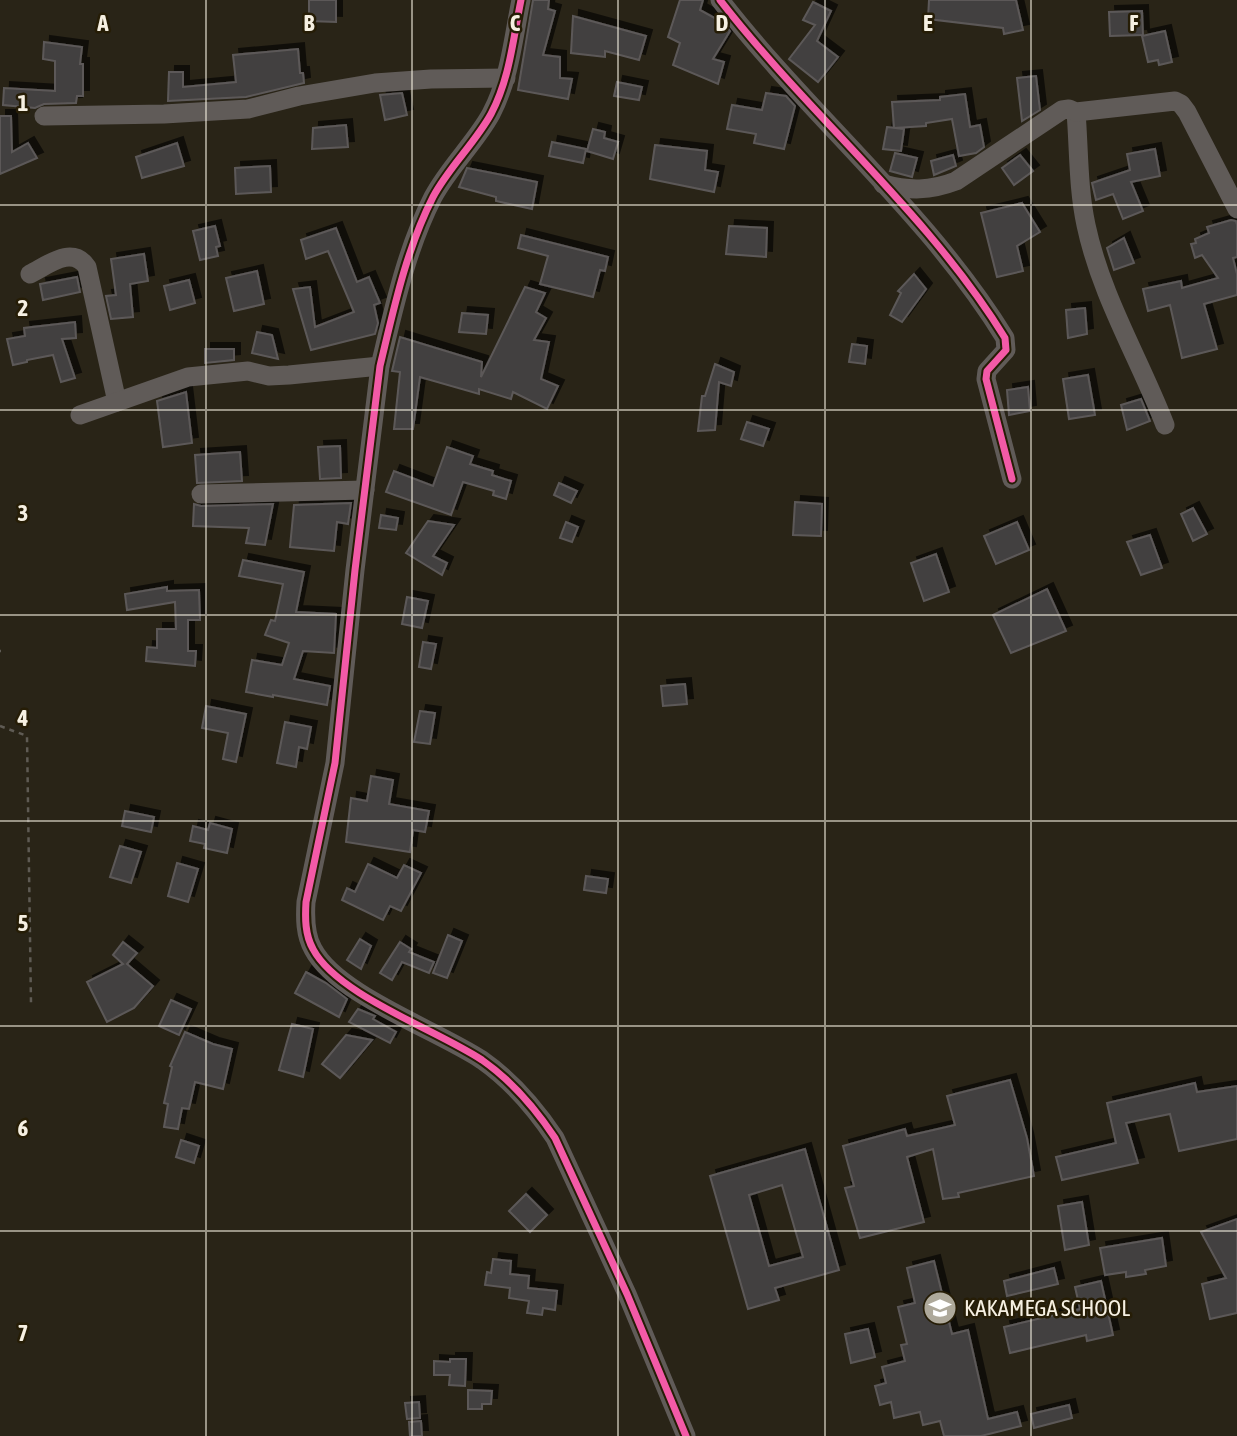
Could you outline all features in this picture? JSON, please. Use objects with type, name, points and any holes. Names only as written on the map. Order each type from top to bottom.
[{"type":"street","points":[[521,0],[506,78],[491,114],[435,195],[417,233],[402,277],[380,366],[335,763],[306,902],[305,922],[312,948],[338,978],[387,1009],[442,1036],[484,1061],[516,1087],[541,1116],[555,1138],[627,1294],[686,1436]]},
{"type":"street","points":[[720,0],[784,76],[944,254],[1005,338],[1006,350],[988,371],[986,379],[1012,480]]},
{"type":"street","points":[[44,116],[164,114],[248,108],[375,83],[506,78]]},
{"type":"street","points":[[883,184],[904,190],[922,190],[956,181],[1066,109],[1076,111],[1169,100],[1178,102],[1186,112],[1237,209]]},
{"type":"street","points":[[1076,111],[1082,200],[1090,242],[1112,307],[1165,425]]},
{"type":"street","points":[[30,274],[67,256],[75,256],[83,261],[87,267],[117,402]]},
{"type":"street","points":[[80,415],[188,377],[248,371],[269,376],[289,375],[380,366]]},
{"type":"street","points":[[201,494],[365,490]]},
{"type":"path","points":[[0,726],[26,736],[31,1003]]},
{"type":"building","points":[[309,0],[336,0],[336,22],[309,21]]},
{"type":"building","points":[[533,0],[549,0],[548,9],[555,11],[543,55],[560,57],[560,78],[572,79],[568,99],[518,90]]},
{"type":"building","points":[[680,0],[703,0],[700,10],[722,22],[730,31],[713,59],[724,62],[718,84],[673,65],[680,43],[668,37]]},
{"type":"building","points":[[929,0],[1016,0],[1023,30],[1004,34],[1003,28],[928,19]]},
{"type":"building","points":[[813,2],[831,11],[817,41],[838,57],[818,82],[789,59],[815,25],[803,20]]},
{"type":"building","points":[[1142,11],[1143,35],[1110,36],[1109,12]]},
{"type":"building","points":[[573,16],[646,36],[639,60],[605,51],[605,57],[571,53]]},
{"type":"building","points":[[1165,31],[1172,62],[1159,65],[1158,60],[1148,62],[1142,36]]},
{"type":"building","points":[[44,42],[82,47],[80,64],[83,64],[83,96],[77,96],[76,103],[44,104],[35,108],[3,105],[4,88],[55,91],[55,61],[43,59]]},
{"type":"building","points":[[298,49],[300,73],[303,73],[304,83],[246,97],[168,101],[169,72],[183,72],[183,87],[236,82],[233,55]]},
{"type":"building","points":[[1036,76],[1040,110],[1022,121],[1017,78]]},
{"type":"building","points":[[617,82],[642,87],[639,100],[614,96]]},
{"type":"building","points":[[402,93],[407,115],[385,120],[380,95]]},
{"type":"building","points":[[766,93],[786,96],[795,106],[784,149],[754,143],[756,134],[727,129],[732,105],[762,110]]},
{"type":"building","points":[[965,94],[970,127],[980,125],[984,147],[976,153],[959,156],[952,119],[926,123],[926,126],[894,128],[892,102],[940,100],[940,97]]},
{"type":"building","points":[[0,116],[11,116],[12,152],[28,143],[37,158],[0,174]]},
{"type":"building","points":[[346,125],[348,147],[312,149],[313,128]]},
{"type":"building","points":[[887,127],[904,129],[901,151],[883,149]]},
{"type":"building","points":[[593,129],[605,132],[604,138],[618,142],[613,159],[587,151]]},
{"type":"building","points":[[552,142],[586,149],[583,163],[549,156]]},
{"type":"building","points":[[177,143],[184,166],[142,178],[136,157]]},
{"type":"building","points":[[655,145],[707,151],[705,170],[718,172],[714,192],[650,179]]},
{"type":"building","points":[[1155,149],[1160,176],[1131,182],[1143,211],[1123,219],[1113,194],[1096,200],[1092,183],[1130,170],[1127,154]]},
{"type":"building","points":[[895,153],[917,158],[912,177],[890,171]]},
{"type":"building","points":[[953,155],[956,166],[934,175],[931,161]]},
{"type":"building","points":[[1020,155],[1033,171],[1014,185],[1002,168]]},
{"type":"building","points":[[270,166],[271,192],[236,194],[235,168]]},
{"type":"building","points":[[467,168],[537,182],[532,209],[496,201],[496,197],[459,187]]},
{"type":"building","points":[[1022,203],[1040,232],[1017,246],[1023,271],[997,277],[981,213]]},
{"type":"building","points":[[1236,221],[1237,225],[1237,257],[1233,258],[1237,274],[1237,295],[1204,304],[1217,349],[1182,358],[1170,305],[1148,311],[1143,289],[1181,281],[1182,288],[1218,278],[1202,255],[1195,258],[1191,244],[1196,243],[1195,239],[1209,233],[1207,227]]},
{"type":"building","points":[[215,226],[220,246],[216,247],[218,256],[200,260],[193,231]]},
{"type":"building","points":[[729,226],[767,228],[766,257],[726,254]]},
{"type":"building","points":[[336,228],[357,282],[369,277],[380,303],[374,305],[378,323],[375,334],[311,350],[293,289],[310,287],[315,327],[354,312],[328,251],[306,259],[301,240]]},
{"type":"building","points":[[521,235],[608,257],[605,271],[600,270],[593,297],[540,284],[548,256],[518,248]]},
{"type":"building","points":[[1124,238],[1134,263],[1114,270],[1107,248]]},
{"type":"building","points":[[144,254],[148,281],[130,284],[133,317],[111,319],[106,296],[116,295],[111,259]]},
{"type":"building","points":[[257,271],[264,304],[234,311],[226,278]]},
{"type":"building","points":[[914,274],[926,289],[902,322],[890,315],[901,293],[898,291]]},
{"type":"building","points":[[77,277],[80,292],[43,300],[40,284]]},
{"type":"building","points":[[189,280],[195,303],[170,310],[164,286]]},
{"type":"building","points":[[525,287],[545,293],[536,312],[546,318],[534,340],[549,342],[541,379],[558,386],[547,409],[513,392],[511,399],[479,389],[479,394],[420,377],[413,429],[394,429],[400,372],[392,371],[400,337],[482,362],[481,377]]},
{"type":"building","points":[[1085,308],[1087,334],[1068,338],[1066,310]]},
{"type":"building","points":[[462,313],[488,315],[486,334],[459,332]]},
{"type":"building","points":[[75,322],[76,338],[62,339],[75,378],[61,382],[53,355],[13,365],[7,339],[25,336],[24,328]]},
{"type":"building","points":[[257,332],[272,335],[278,359],[252,353]]},
{"type":"building","points":[[852,344],[867,346],[865,364],[849,362]]},
{"type":"building","points":[[205,349],[234,349],[234,360],[205,363]]},
{"type":"building","points":[[715,364],[734,372],[731,386],[719,382],[715,430],[698,431],[702,396],[705,396]]},
{"type":"building","points":[[1088,375],[1095,415],[1069,419],[1063,379]]},
{"type":"building","points":[[1028,387],[1030,411],[1009,415],[1007,390]]},
{"type":"building","points":[[186,392],[192,443],[163,447],[157,401]]},
{"type":"building","points":[[1141,399],[1150,421],[1127,430],[1121,405]]},
{"type":"building","points":[[747,422],[769,429],[763,446],[741,439]]},
{"type":"building","points":[[340,446],[341,478],[320,479],[318,447]]},
{"type":"building","points":[[447,447],[473,456],[470,464],[493,471],[492,475],[511,481],[506,499],[493,495],[494,491],[463,482],[451,515],[386,492],[394,471],[433,486]]},
{"type":"building","points":[[240,452],[242,481],[197,483],[195,455]]},
{"type":"building","points":[[559,483],[577,491],[571,503],[554,495]]},
{"type":"building","points":[[795,502],[822,504],[821,536],[793,535]]},
{"type":"building","points":[[351,503],[348,524],[337,522],[334,551],[290,547],[294,505]]},
{"type":"building","points":[[194,504],[273,504],[265,545],[246,543],[249,528],[193,526]]},
{"type":"building","points":[[1193,508],[1207,534],[1193,541],[1181,514]]},
{"type":"building","points":[[381,515],[398,518],[396,530],[379,528]]},
{"type":"building","points":[[428,521],[454,525],[433,556],[447,563],[442,575],[406,553]]},
{"type":"building","points":[[566,522],[578,527],[572,542],[560,538]]},
{"type":"building","points":[[1017,522],[1029,550],[996,564],[984,536]]},
{"type":"building","points":[[1150,535],[1162,568],[1141,575],[1127,542]]},
{"type":"building","points":[[936,554],[949,592],[924,601],[911,563]]},
{"type":"building","points":[[243,560],[304,572],[296,612],[336,614],[334,653],[303,651],[294,679],[330,686],[327,705],[246,692],[252,660],[282,665],[289,643],[265,635],[271,620],[275,621],[283,584],[239,576]]},
{"type":"building","points":[[167,587],[167,591],[199,590],[200,620],[188,620],[188,651],[196,651],[195,666],[146,661],[147,647],[157,648],[157,629],[176,629],[175,602],[127,610],[125,594]]},
{"type":"building","points":[[1047,589],[1066,631],[1011,653],[993,615]]},
{"type":"building","points":[[407,597],[428,601],[422,628],[402,624]]},
{"type":"building","points":[[423,642],[436,644],[431,669],[419,667]]},
{"type":"building","points":[[685,684],[687,704],[663,706],[661,686]]},
{"type":"building","points":[[206,706],[246,714],[236,762],[223,759],[228,733],[202,728]]},
{"type":"building","points":[[420,711],[435,713],[430,744],[414,742]]},
{"type":"building","points":[[285,722],[311,727],[307,749],[299,747],[296,767],[277,763]]},
{"type":"building","points":[[371,776],[393,780],[389,804],[429,811],[425,832],[413,830],[410,852],[346,842],[351,798],[367,801]]},
{"type":"building","points":[[125,811],[154,817],[151,832],[122,826]]},
{"type":"building","points":[[210,823],[232,829],[227,853],[204,848],[205,844],[190,841],[193,826],[208,830]]},
{"type":"building","points":[[120,846],[141,852],[131,883],[110,877]]},
{"type":"building","points":[[177,863],[198,869],[188,902],[168,896]]},
{"type":"building","points":[[368,864],[397,878],[404,865],[421,873],[401,911],[390,906],[383,920],[342,900],[347,888],[355,892]]},
{"type":"building","points":[[586,876],[608,879],[606,893],[584,890]]},
{"type":"building","points":[[448,935],[462,941],[447,978],[433,973]]},
{"type":"building","points":[[360,939],[371,946],[361,969],[347,960]]},
{"type":"building","points":[[123,942],[137,953],[127,964],[153,986],[134,1008],[107,1022],[87,982],[123,964],[113,955]]},
{"type":"building","points":[[400,942],[411,949],[409,952],[434,962],[429,973],[402,962],[392,980],[380,973]]},
{"type":"building","points":[[306,972],[347,999],[339,1017],[295,993]]},
{"type":"building","points":[[171,1000],[191,1009],[179,1035],[159,1026]]},
{"type":"building","points":[[358,1009],[375,1016],[373,1019],[396,1032],[390,1043],[349,1022]]},
{"type":"building","points":[[292,1024],[313,1029],[303,1077],[279,1070]]},
{"type":"building","points":[[185,1032],[232,1049],[223,1089],[195,1082],[189,1109],[182,1108],[178,1129],[164,1127],[168,1104],[164,1103],[172,1067],[170,1066]]},
{"type":"building","points":[[346,1035],[372,1040],[340,1078],[322,1064]]},
{"type":"building","points":[[1010,1080],[1027,1138],[1034,1176],[958,1193],[959,1197],[943,1199],[933,1149],[907,1157],[924,1222],[860,1238],[845,1188],[854,1186],[843,1146],[905,1129],[907,1136],[955,1125],[947,1096]]},
{"type":"building","points":[[1195,1083],[1197,1092],[1237,1086],[1237,1139],[1179,1151],[1170,1114],[1126,1123],[1138,1163],[1062,1180],[1056,1157],[1116,1143],[1107,1103]]},
{"type":"building","points":[[181,1140],[199,1146],[194,1163],[176,1157]]},
{"type":"building","points":[[805,1149],[839,1270],[775,1288],[779,1300],[748,1309],[710,1176]],"holes":[[[782,1185],[803,1257],[769,1266],[749,1195]]]},
{"type":"building","points":[[526,1194],[547,1215],[530,1232],[509,1211]]},
{"type":"building","points":[[1082,1202],[1089,1245],[1065,1250],[1058,1206]]},
{"type":"building","points":[[1237,1219],[1237,1313],[1210,1319],[1202,1284],[1226,1278],[1201,1232]]},
{"type":"building","points":[[1162,1238],[1166,1266],[1145,1270],[1146,1274],[1126,1277],[1126,1272],[1105,1275],[1100,1248]]},
{"type":"building","points":[[493,1259],[511,1261],[510,1274],[529,1276],[528,1288],[557,1291],[555,1310],[543,1308],[542,1315],[527,1313],[529,1301],[509,1298],[510,1288],[485,1285],[487,1272],[491,1273]]},
{"type":"building","points":[[934,1261],[952,1334],[968,1330],[988,1419],[1017,1412],[1021,1426],[981,1436],[944,1436],[940,1421],[923,1425],[920,1412],[894,1418],[891,1402],[880,1405],[875,1386],[886,1383],[882,1367],[905,1361],[901,1345],[907,1344],[898,1307],[915,1303],[907,1268]]},
{"type":"building","points":[[1054,1268],[1058,1284],[1007,1296],[1004,1281]]},
{"type":"building","points":[[1101,1281],[1113,1335],[1087,1341],[1086,1335],[1010,1353],[1004,1327],[1080,1309],[1075,1287]]},
{"type":"building","points":[[868,1329],[875,1357],[851,1363],[845,1334]]},
{"type":"building","points":[[450,1359],[466,1359],[465,1386],[449,1385],[450,1375],[434,1375],[434,1361],[450,1362]]},
{"type":"building","points":[[468,1390],[492,1391],[491,1404],[482,1404],[482,1409],[468,1409]]},
{"type":"building","points":[[419,1402],[420,1418],[407,1419],[405,1403]]},
{"type":"building","points":[[1069,1405],[1072,1418],[1034,1428],[1031,1414]]},
{"type":"building","points":[[421,1421],[422,1436],[410,1436],[409,1422]]},
{"type":"cycle path","points":[[521,0],[503,86],[485,125],[439,186],[424,217],[402,280],[380,366],[335,763],[306,902],[306,926],[313,949],[325,966],[343,982],[482,1060],[513,1086],[539,1116],[555,1138],[627,1294],[686,1436]]},
{"type":"cycle path","points":[[720,0],[791,84],[941,249],[1005,338],[1006,350],[987,371],[986,379],[1012,479]]},
{"type":"place","name":"KAKAMEGA SCHOOL","points":[[940,1308]]}]
